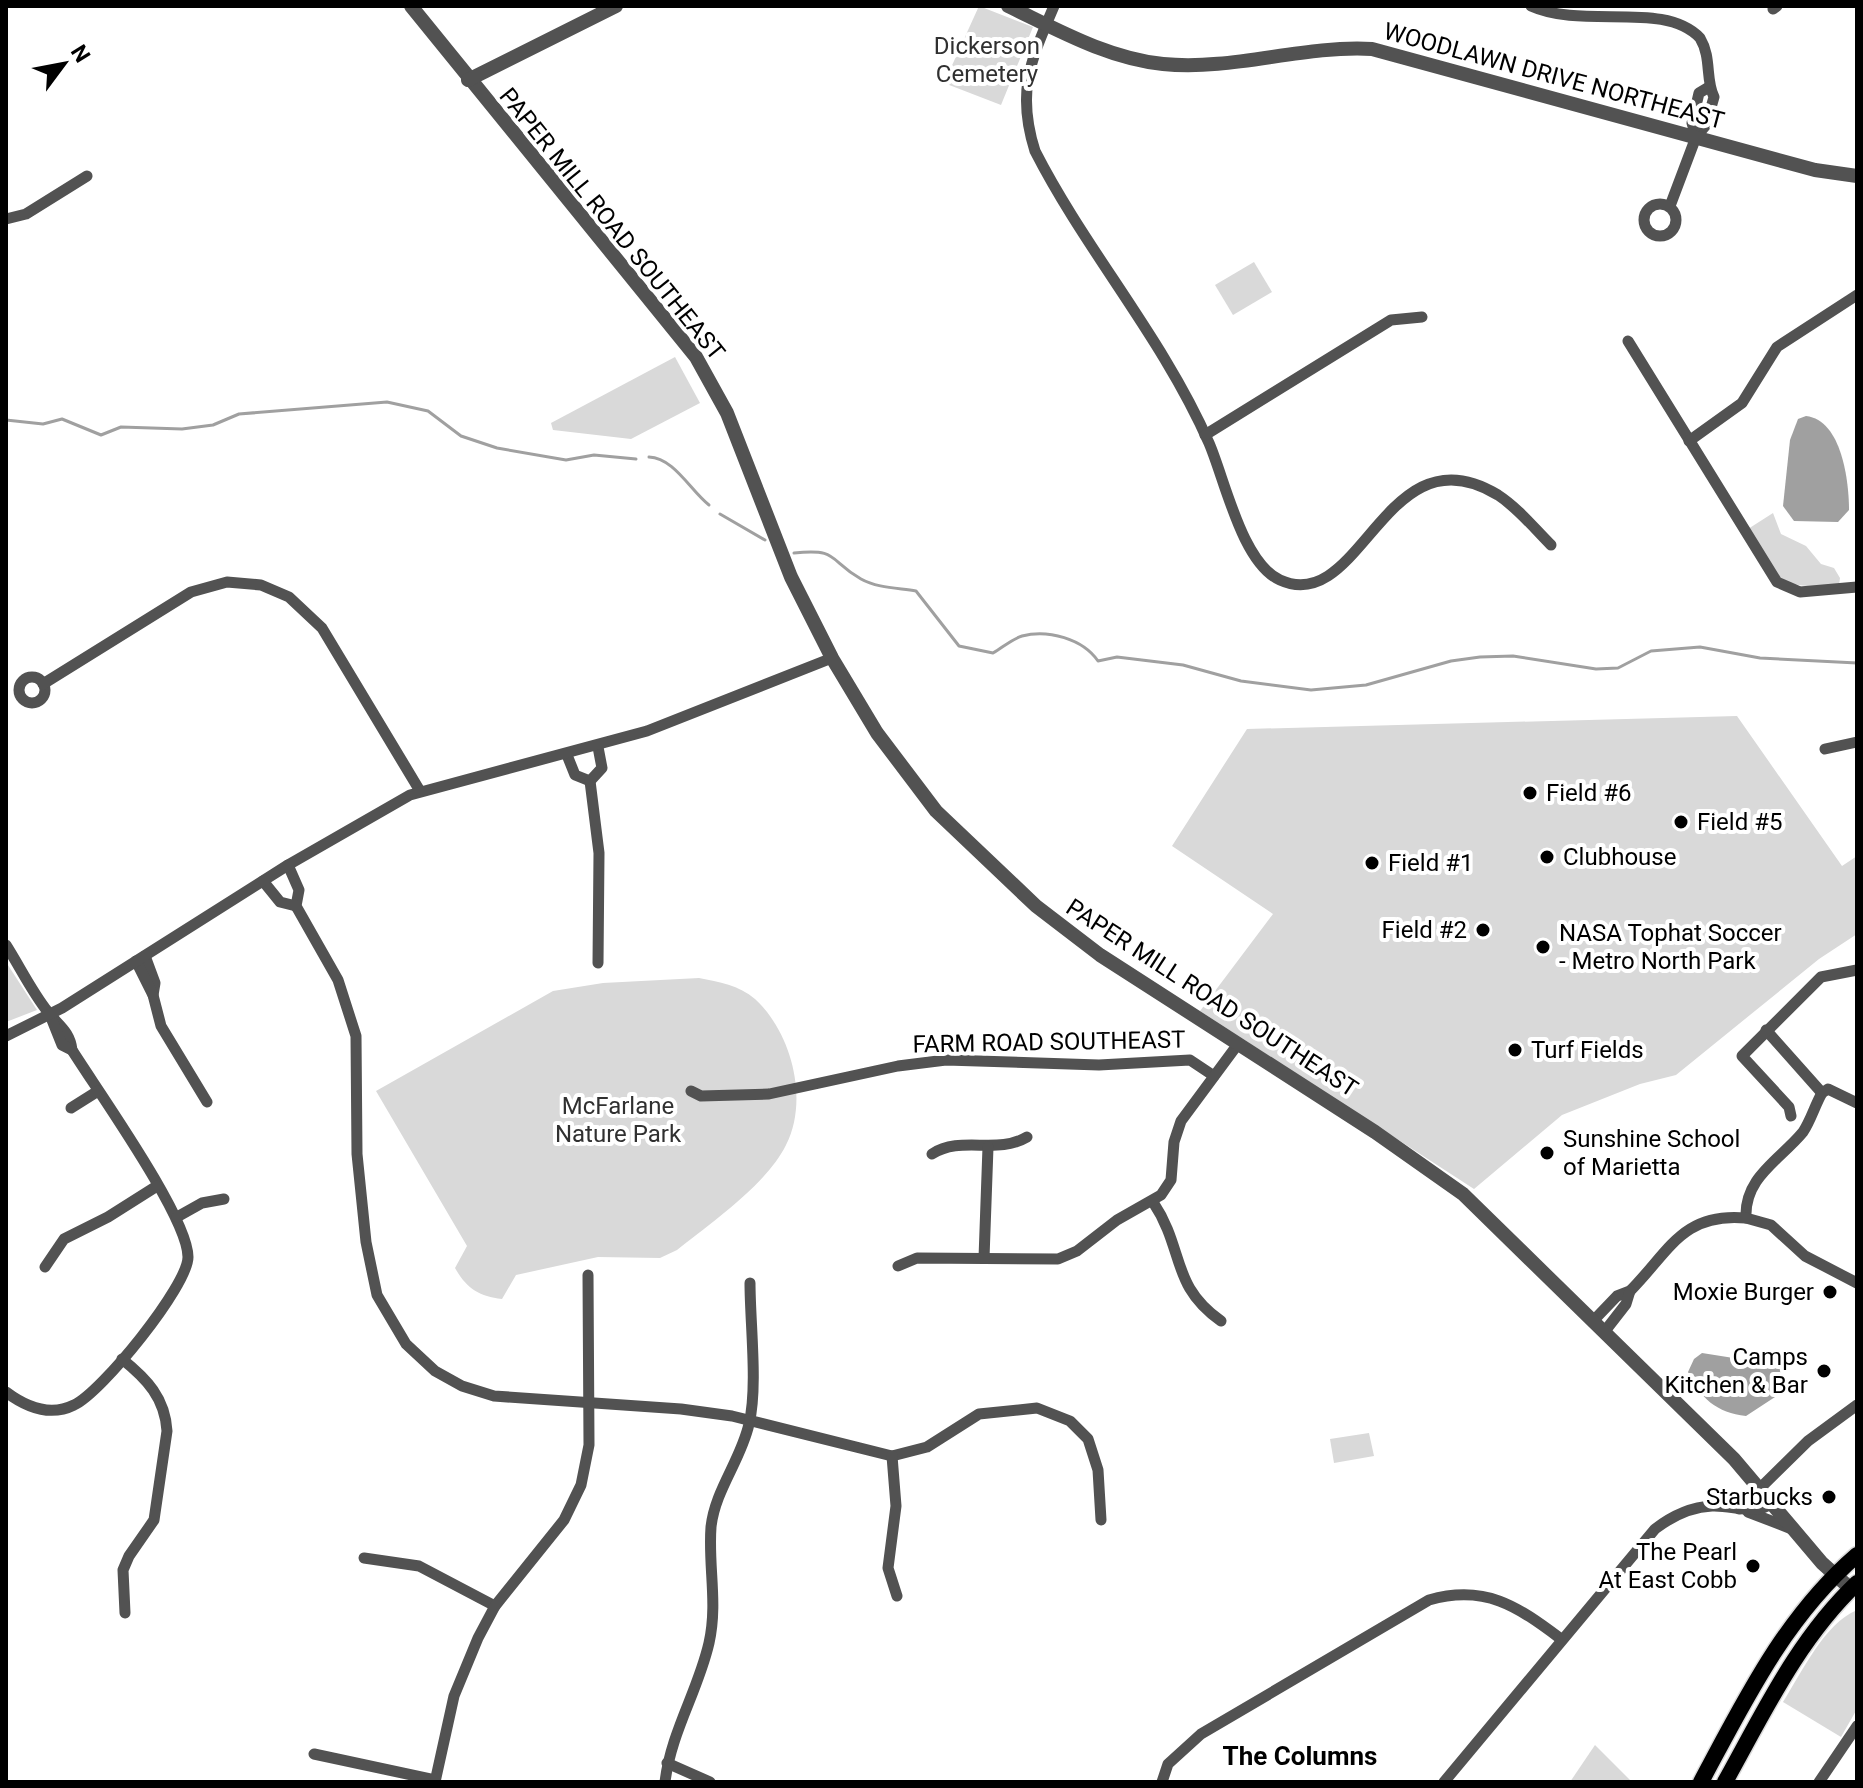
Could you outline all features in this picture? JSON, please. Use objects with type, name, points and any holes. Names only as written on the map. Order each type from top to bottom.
[{"type":"main road","points":[[1701,1782],[1770,1656],[1835,1574],[1857,1555]]},
{"type":"main road","points":[[1725,1782],[1789,1667],[1855,1589]]},
{"type":"street","name":"PAPER MILL ROAD SOUTHEAST","points":[[411,6],[468,80],[668,320],[705,372],[738,438],[795,586],[832,658],[897,762],[936,811],[972,848],[1056,923],[1122,970],[1452,1185],[1605,1331],[1759,1486],[1835,1574],[1855,1589]]},
{"type":"street","points":[[468,80],[616,6]]},
{"type":"street","name":"WOODLAWN DRIVE NORTHEAST","points":[[1008,6],[1120,56],[1166,64],[1246,59],[1327,48],[1372,49],[1815,170],[1857,176]]},
{"type":"street","points":[[1054,6],[1027,73],[1025,118],[1035,151],[1173,372],[1205,435],[1254,554],[1271,575],[1292,585],[1312,585],[1330,577],[1392,506],[1414,491],[1438,483],[1464,482],[1487,489],[1507,501],[1551,545]]},
{"type":"street","points":[[1531,6],[1566,15],[1659,7],[1681,19],[1699,36],[1711,72],[1709,87],[1714,97],[1706,125],[1696,137],[1670,206]]},
{"type":"street","points":[[6,219],[26,214],[87,176]]},
{"type":"street","points":[[1689,441],[1742,403],[1777,347],[1857,295]]},
{"type":"street","points":[[1205,435],[1391,320],[1422,317]]},
{"type":"street","points":[[1628,341],[1777,582],[1800,592],[1857,587]]},
{"type":"street","points":[[43,684],[191,592],[227,582],[261,585],[298,603],[322,628],[420,791]]},
{"type":"street","points":[[6,1036],[50,1015],[288,865],[420,791],[598,747],[684,718],[832,658]]},
{"type":"street","points":[[1825,749],[1857,742]]},
{"type":"street","points":[[567,755],[575,775],[583,782],[590,781],[602,768],[598,747]]},
{"type":"street","points":[[590,781],[599,853],[598,963]]},
{"type":"street","points":[[288,865],[299,890],[296,906],[338,980],[356,1036],[357,1154],[372,1274],[386,1314],[421,1360],[462,1386],[494,1396],[681,1409],[750,1419],[892,1456],[927,1447],[979,1414],[1004,1409],[1048,1411],[1070,1421],[1088,1439],[1098,1470],[1101,1520]]},
{"type":"street","points":[[263,881],[280,902],[296,906]]},
{"type":"street","points":[[6,945],[50,1015],[62,1025],[72,1050],[177,1217],[185,1239],[186,1271],[174,1295],[122,1359],[83,1400],[66,1408],[29,1407],[6,1392]]},
{"type":"street","points":[[140,958],[161,1026],[207,1102]]},
{"type":"street","points":[[1791,1116],[1789,1107],[1742,1056],[1821,977],[1857,970]]},
{"type":"street","points":[[1766,1030],[1822,1093]]},
{"type":"street","points":[[898,1266],[917,1258],[1058,1259],[1077,1251],[1117,1220],[1153,1202],[1171,1180],[1174,1142],[1181,1121],[1238,1044]]},
{"type":"street","name":"FARM ROAD SOUTHEAST","points":[[691,1091],[701,1096],[769,1094],[898,1066],[946,1060],[1099,1065],[1190,1060],[1214,1076]]},
{"type":"street","points":[[1746,1218],[1748,1197],[1755,1181],[1806,1128],[1822,1093],[1828,1089],[1857,1103]]},
{"type":"street","points":[[71,1108],[98,1091]]},
{"type":"street","points":[[932,1154],[951,1146],[1012,1145],[1027,1137]]},
{"type":"street","points":[[984,1258],[988,1147]]},
{"type":"street","points":[[45,1267],[64,1239],[108,1217],[157,1186]]},
{"type":"street","points":[[177,1217],[202,1203],[224,1199]]},
{"type":"street","points":[[1153,1202],[1169,1230],[1188,1290],[1199,1305],[1221,1321]]},
{"type":"street","points":[[1605,1331],[1626,1304],[1630,1291],[1689,1227],[1713,1218],[1746,1218],[1771,1225],[1805,1256],[1857,1283]]},
{"type":"street","points":[[314,1754],[435,1781],[461,1673],[495,1606],[550,1539],[574,1502],[586,1467],[588,1275]]},
{"type":"street","points":[[665,1782],[667,1763],[712,1629],[715,1601],[711,1528],[715,1506],[750,1419],[750,1283]]},
{"type":"street","points":[[1594,1320],[1617,1296],[1630,1291]]},
{"type":"street","points":[[122,1359],[157,1393],[166,1417],[167,1431],[154,1520],[123,1570],[125,1613]]},
{"type":"street","points":[[1742,1509],[1759,1486],[1808,1441],[1857,1405]]},
{"type":"street","points":[[1088,1439],[1099,1432]]},
{"type":"street","points":[[892,1456],[896,1506],[888,1568],[897,1596]]},
{"type":"street","points":[[1444,1782],[1637,1546],[1668,1519],[1704,1507],[1764,1509],[1773,1503]]},
{"type":"street","points":[[1742,1509],[1796,1531]]},
{"type":"street","points":[[364,1558],[419,1566],[495,1606]]},
{"type":"street","points":[[1162,1781],[1168,1764],[1201,1734],[1429,1600],[1460,1592],[1484,1595],[1520,1611],[1561,1639]]},
{"type":"street","points":[[1819,1782],[1857,1726]]},
{"type":"street","points":[[667,1763],[710,1782]]},
{"type":"green space","name":"Dickerson Cemetery","points":[[979,6],[1033,27],[1001,105],[944,83]]},
{"type":"green space","points":[[1254,262],[1272,292],[1233,315],[1215,285]]},
{"type":"green space","points":[[675,357],[700,403],[631,439],[553,430],[551,423]]},
{"type":"green space","points":[[1773,513],[1781,534],[1806,546],[1821,564],[1834,568],[1840,578],[1839,585],[1802,586],[1782,578],[1774,570],[1748,529]]},
{"type":"green space","name":"NASA Tophat Soccer - Metro North Park","points":[[1737,716],[1842,866],[1857,856],[1857,934],[1819,959],[1676,1075],[1640,1084],[1562,1115],[1474,1189],[1200,1011],[1273,914],[1172,846],[1247,729]]},
{"type":"green space","points":[[6,962],[37,1010],[6,1022]]},
{"type":"green space","name":"McFarlane Nature Park","points":[[699,978],[736,987],[749,994],[768,1013],[787,1048],[796,1088],[796,1108],[793,1127],[777,1160],[752,1188],[721,1215],[677,1250],[660,1258],[598,1257],[516,1275],[502,1299],[474,1290],[455,1268],[467,1246],[376,1091],[553,991],[603,983]]},
{"type":"green space","points":[[1369,1433],[1374,1456],[1334,1463],[1330,1439]]},
{"type":"green space","points":[[1857,1610],[1857,1709],[1841,1737],[1783,1702],[1824,1637]]},
{"type":"green space","points":[[1595,1745],[1632,1782],[1570,1782]]},
{"type":"shaded area","points":[[1806,416],[1828,428],[1841,454],[1849,510],[1838,522],[1794,521],[1783,506],[1790,440],[1798,419]]},
{"type":"shaded area","points":[[1702,1353],[1765,1363],[1787,1361],[1780,1376],[1773,1382],[1781,1393],[1746,1416],[1718,1408],[1704,1397],[1688,1372],[1694,1359]]},
{"type":"waterway","points":[[6,420],[43,424],[62,419],[101,435],[121,427],[182,429],[213,425],[239,414],[387,402],[428,411],[461,436],[497,448],[566,460],[594,455],[636,459]]},
{"type":"waterway","points":[[649,457],[674,469],[709,505]]},
{"type":"waterway","points":[[720,514],[765,540]]},
{"type":"waterway","points":[[794,553],[826,554],[867,582],[916,591],[959,646],[993,653],[1022,636],[1054,635],[1083,647],[1098,661],[1117,657],[1183,665],[1241,681],[1311,690],[1366,685],[1451,661],[1480,657],[1513,656],[1596,669],[1618,668],[1651,651],[1700,647],[1760,658],[1857,663]]},
{"type":"place","name":"Field #6","points":[[1530,793]]},
{"type":"place","name":"Field #5","points":[[1681,822]]},
{"type":"place","name":"Clubhouse","points":[[1547,857]]},
{"type":"place","name":"Field #1","points":[[1372,863]]},
{"type":"place","name":"Field #2","points":[[1483,930]]},
{"type":"place","name":"NASA Tophat Soccer - Metro North Park","points":[[1543,947]]},
{"type":"place","name":"Turf Fields","points":[[1515,1050]]},
{"type":"place","name":"Sunshine School of Marietta","points":[[1547,1153]]},
{"type":"place","name":"Moxie Burger","points":[[1830,1292]]},
{"type":"place","name":"Camps Kitchen & Bar","points":[[1824,1371]]},
{"type":"place","name":"Starbucks","points":[[1829,1497]]},
{"type":"place","name":"The Pearl At East Cobb","points":[[1753,1566]]},
{"type":"district","name":"The Columns","points":[[1300,1756]]}]
